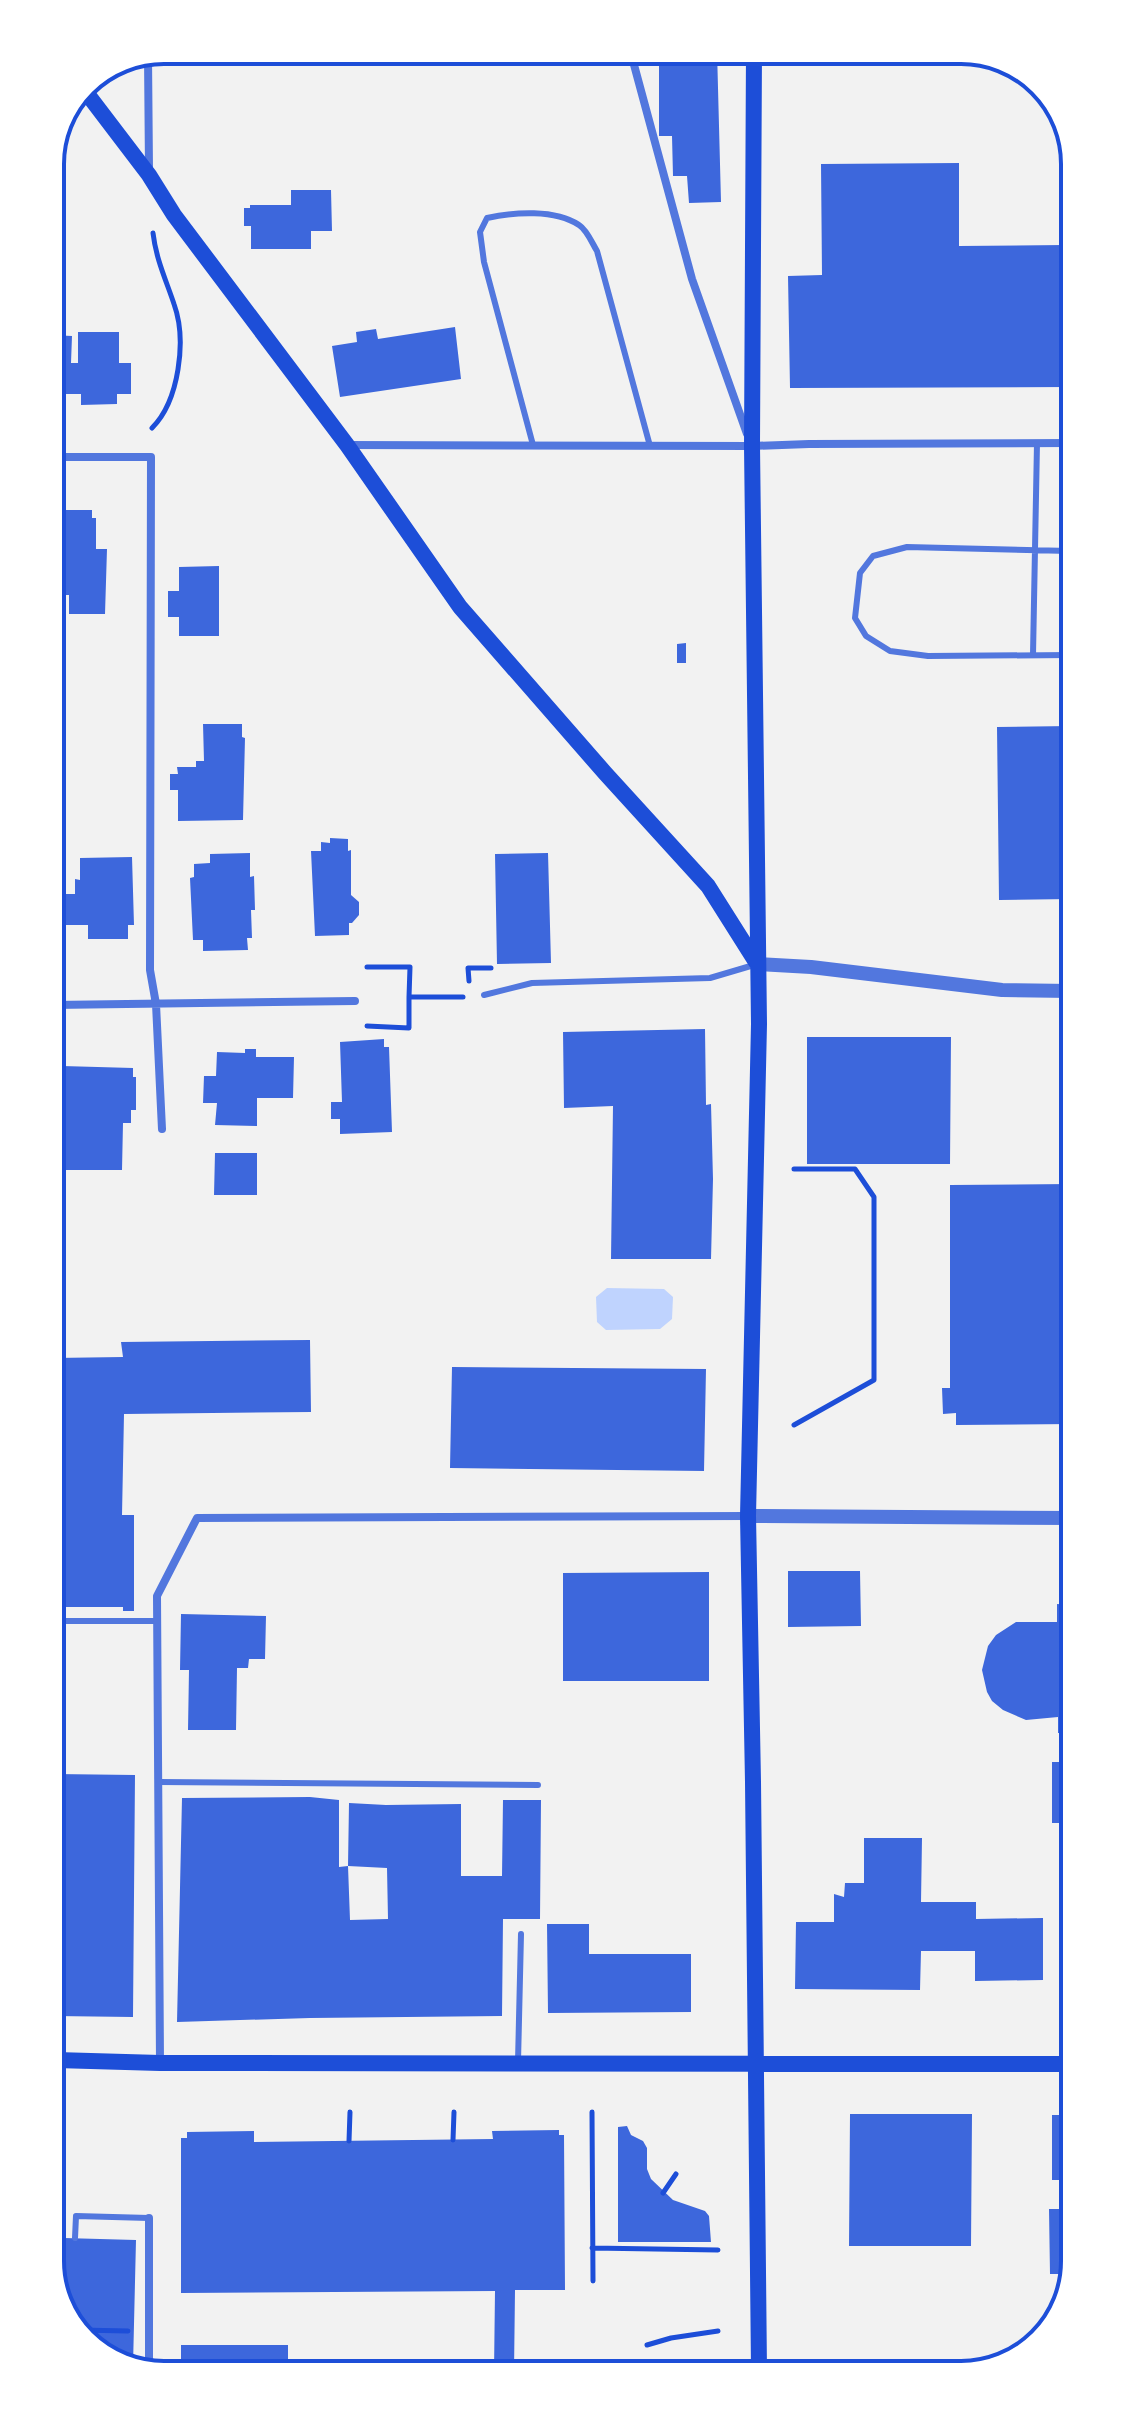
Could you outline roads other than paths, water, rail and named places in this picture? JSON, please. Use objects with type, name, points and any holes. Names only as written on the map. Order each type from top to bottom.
[{"type":"main road","points":[[754,64],[752,446],[759,1024],[748,1516],[759,2361]]},
{"type":"main road","points":[[90,98],[347,445],[460,607],[708,886],[757,964]]},
{"type":"main road","points":[[64,2060],[160,2063],[1061,2064]]},
{"type":"street","points":[[634,64],[692,279],[752,446]]},
{"type":"street","points":[[148,66],[149,175]]},
{"type":"street","points":[[347,445],[1061,443]]},
{"type":"street","points":[[64,457],[151,457],[150,970],[156,1004],[162,1129]]},
{"type":"street","points":[[757,964],[811,967],[1002,990],[1061,991]]},
{"type":"street","points":[[64,1005],[355,1001]]},
{"type":"street","points":[[160,2063],[157,1596],[197,1518],[1061,1518]]},
{"type":"street","points":[[149,2218],[149,2360]]},
{"type":"lane","points":[[533,445],[484,262],[480,232],[487,218],[509,214],[554,216],[581,226],[597,251],[650,446]]},
{"type":"lane","points":[[1033,655],[1037,443]]},
{"type":"lane","points":[[1061,551],[907,547],[873,556],[860,573],[855,618],[866,636],[890,651],[928,656],[1061,655]]},
{"type":"lane","points":[[484,995],[532,983],[710,978],[757,964]]},
{"type":"lane","points":[[64,1621],[157,1621]]},
{"type":"lane","points":[[159,1782],[538,1785]]},
{"type":"lane","points":[[518,2062],[521,1934]]},
{"type":"lane","points":[[75,2238],[76,2216],[149,2218]]},
{"type":"water","points":[[607,1288],[664,1289],[673,1297],[672,1319],[660,1329],[606,1330],[597,1322],[596,1297]]}]
